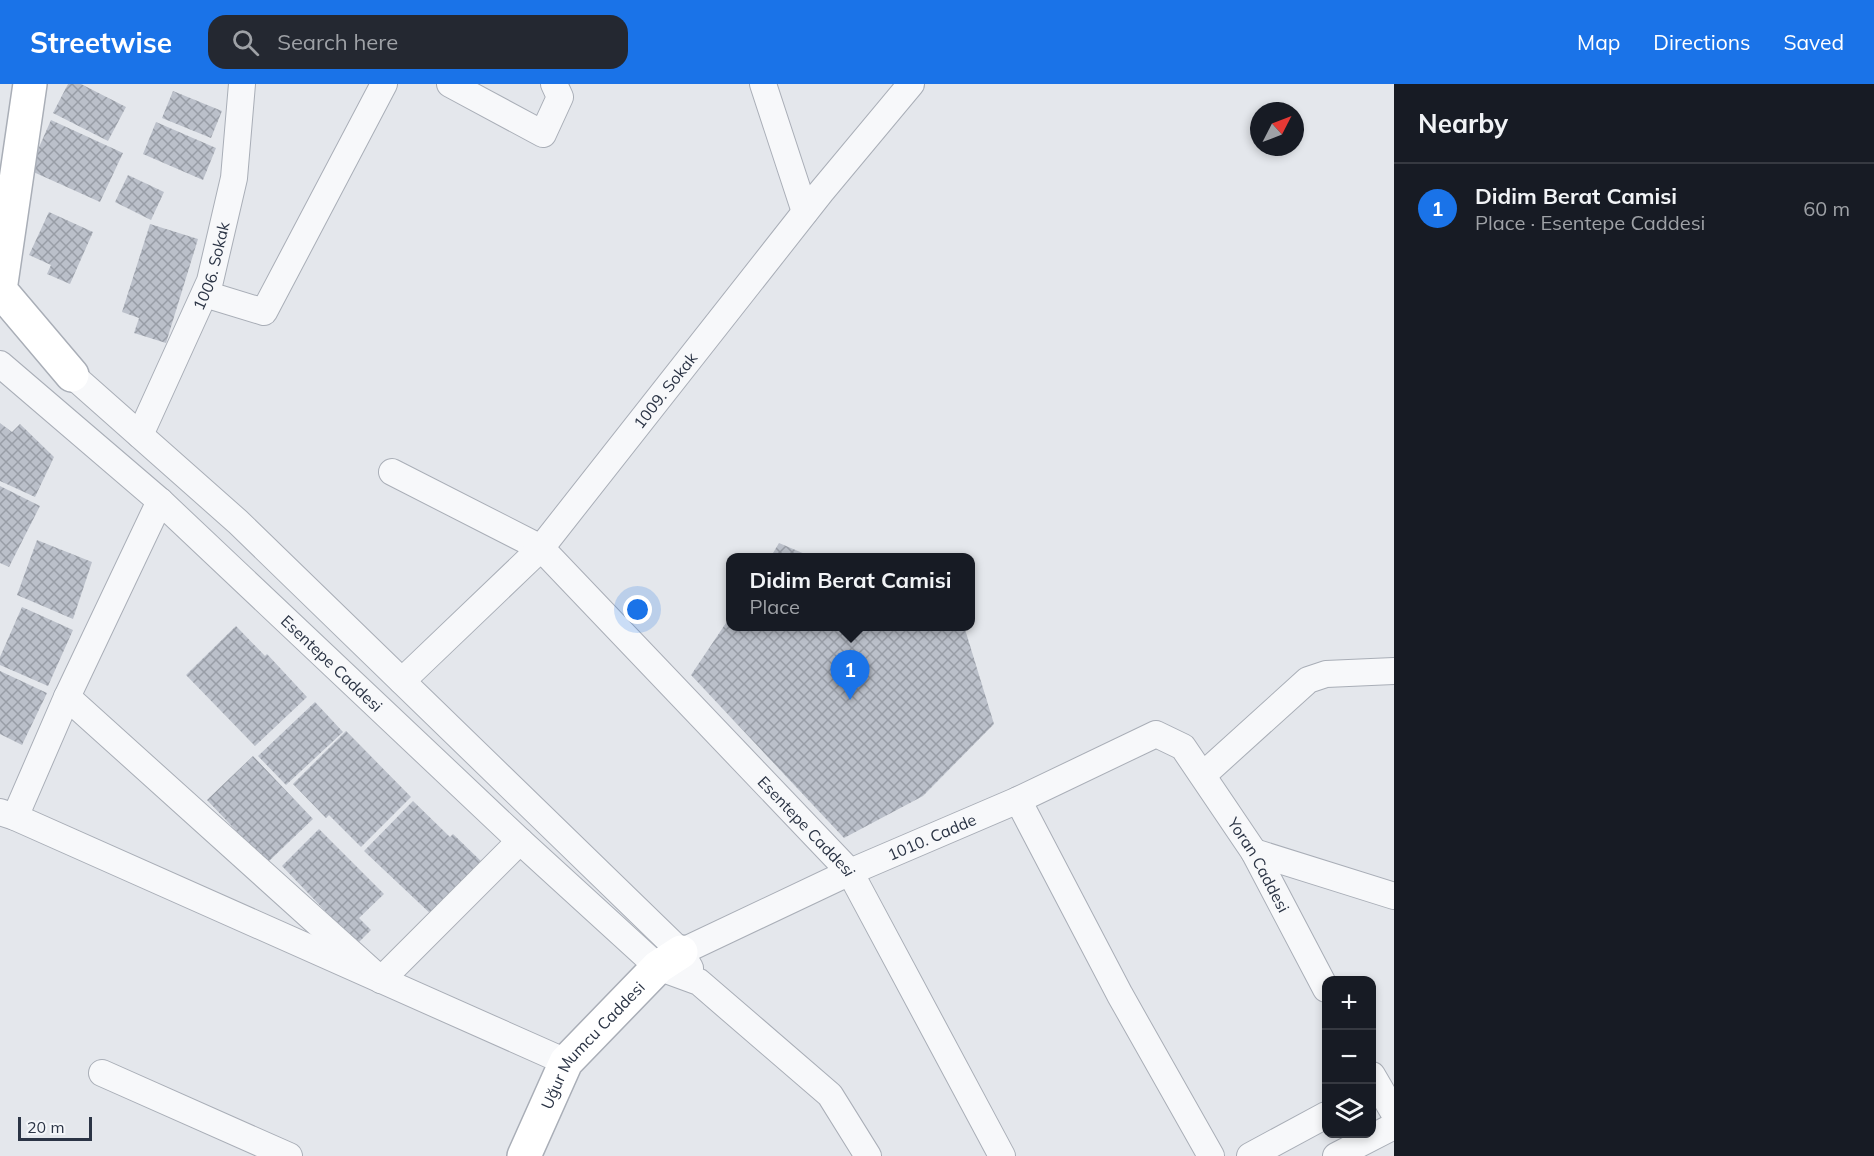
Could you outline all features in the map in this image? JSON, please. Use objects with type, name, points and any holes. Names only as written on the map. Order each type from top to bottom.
[{"type":"main road","points":[[30,84],[0,290],[72,375]]},
{"type":"main road","points":[[0,327],[72,375]]},
{"type":"main road","name":"Uğur Mumcu Caddesi","points":[[524,1156],[566,1062],[670,960]]},
{"type":"street","name":"1006. Sokak","points":[[140,435],[210,281],[234,178],[242,84]]},
{"type":"street","points":[[205,294],[264,312],[384,84]]},
{"type":"street","points":[[450,84],[543,134],[560,97],[554,84]]},
{"type":"street","points":[[763,84],[805,212]]},
{"type":"street","name":"1009. Sokak","points":[[402,681],[541,548],[805,212],[911,84]]},
{"type":"street","name":"Esentepe Caddesi","points":[[0,364],[160,501],[520,841],[670,960]]},
{"type":"street","points":[[72,375],[238,522],[402,681],[670,960],[699,982],[830,1095],[868,1156]]},
{"type":"street","name":"Esentepe Caddesi","points":[[392,472],[541,548],[850,872],[1002,1156]]},
{"type":"street","points":[[160,501],[67,697],[8,814],[566,1062]]},
{"type":"street","points":[[1203,775],[1308,680],[1326,674],[1394,671]]},
{"type":"street","points":[[67,697],[381,980]]},
{"type":"street","name":"1010. Cadde","points":[[670,960],[850,872],[1018,800],[1156,734],[1183,747]]},
{"type":"street","name":"Yoran Caddesi","points":[[1183,747],[1254,852],[1322,981]]},
{"type":"street","points":[[1018,800],[1120,995],[1211,1156]]},
{"type":"street","points":[[381,980],[520,841]]},
{"type":"street","points":[[1254,852],[1394,896]]},
{"type":"street","points":[[102,1073],[289,1156]]},
{"type":"street","points":[[1379,1082],[1394,1113]]},
{"type":"street","points":[[1250,1156],[1322,1117]]},
{"type":"street","points":[[1336,1156],[1394,1126]]},
{"type":"building","points":[[68,84],[81,84],[126,107],[108,141],[53,113]]},
{"type":"building","points":[[173,91],[222,111],[211,138],[162,118]]},
{"type":"building","points":[[51,120],[123,153],[100,202],[29,170]]},
{"type":"building","points":[[156,122],[216,148],[203,180],[143,154]]},
{"type":"building","points":[[128,175],[164,192],[151,220],[115,202]]},
{"type":"building","points":[[49,212],[93,232],[70,284],[47,274],[51,265],[29,255]]},
{"type":"building","points":[[150,224],[198,239],[166,343],[134,333],[139,318],[122,312]]},
{"type":"building","points":[[0,423],[12,432],[20,424],[54,457],[35,497],[0,481]]},
{"type":"building","points":[[0,486],[40,506],[9,567],[0,563]]},
{"type":"building","points":[[37,540],[92,562],[73,619],[17,595]]},
{"type":"building","points":[[779,543],[803,553],[773,553]]},
{"type":"building","points":[[22,607],[73,630],[48,686],[0,665],[0,657]]},
{"type":"building","points":[[726,623],[726,631],[966,631],[994,724],[923,796],[844,838],[691,675]]},
{"type":"building","points":[[236,626],[265,656],[267,654],[307,697],[255,746],[186,675]]},
{"type":"building","points":[[0,671],[47,693],[22,745],[0,734]]},
{"type":"building","points":[[315,702],[343,732],[286,785],[258,756]]},
{"type":"building","points":[[346,731],[411,797],[361,847],[329,815],[326,818],[293,784]]},
{"type":"building","points":[[253,756],[313,819],[267,863],[207,800]]},
{"type":"building","points":[[413,801],[450,837],[453,834],[485,865],[434,917],[364,851]]},
{"type":"building","points":[[319,829],[384,894],[359,918],[371,930],[357,944],[282,866]]},
{"type":"place","name":"Didim Berat Camisi","points":[[850,700]]}]
